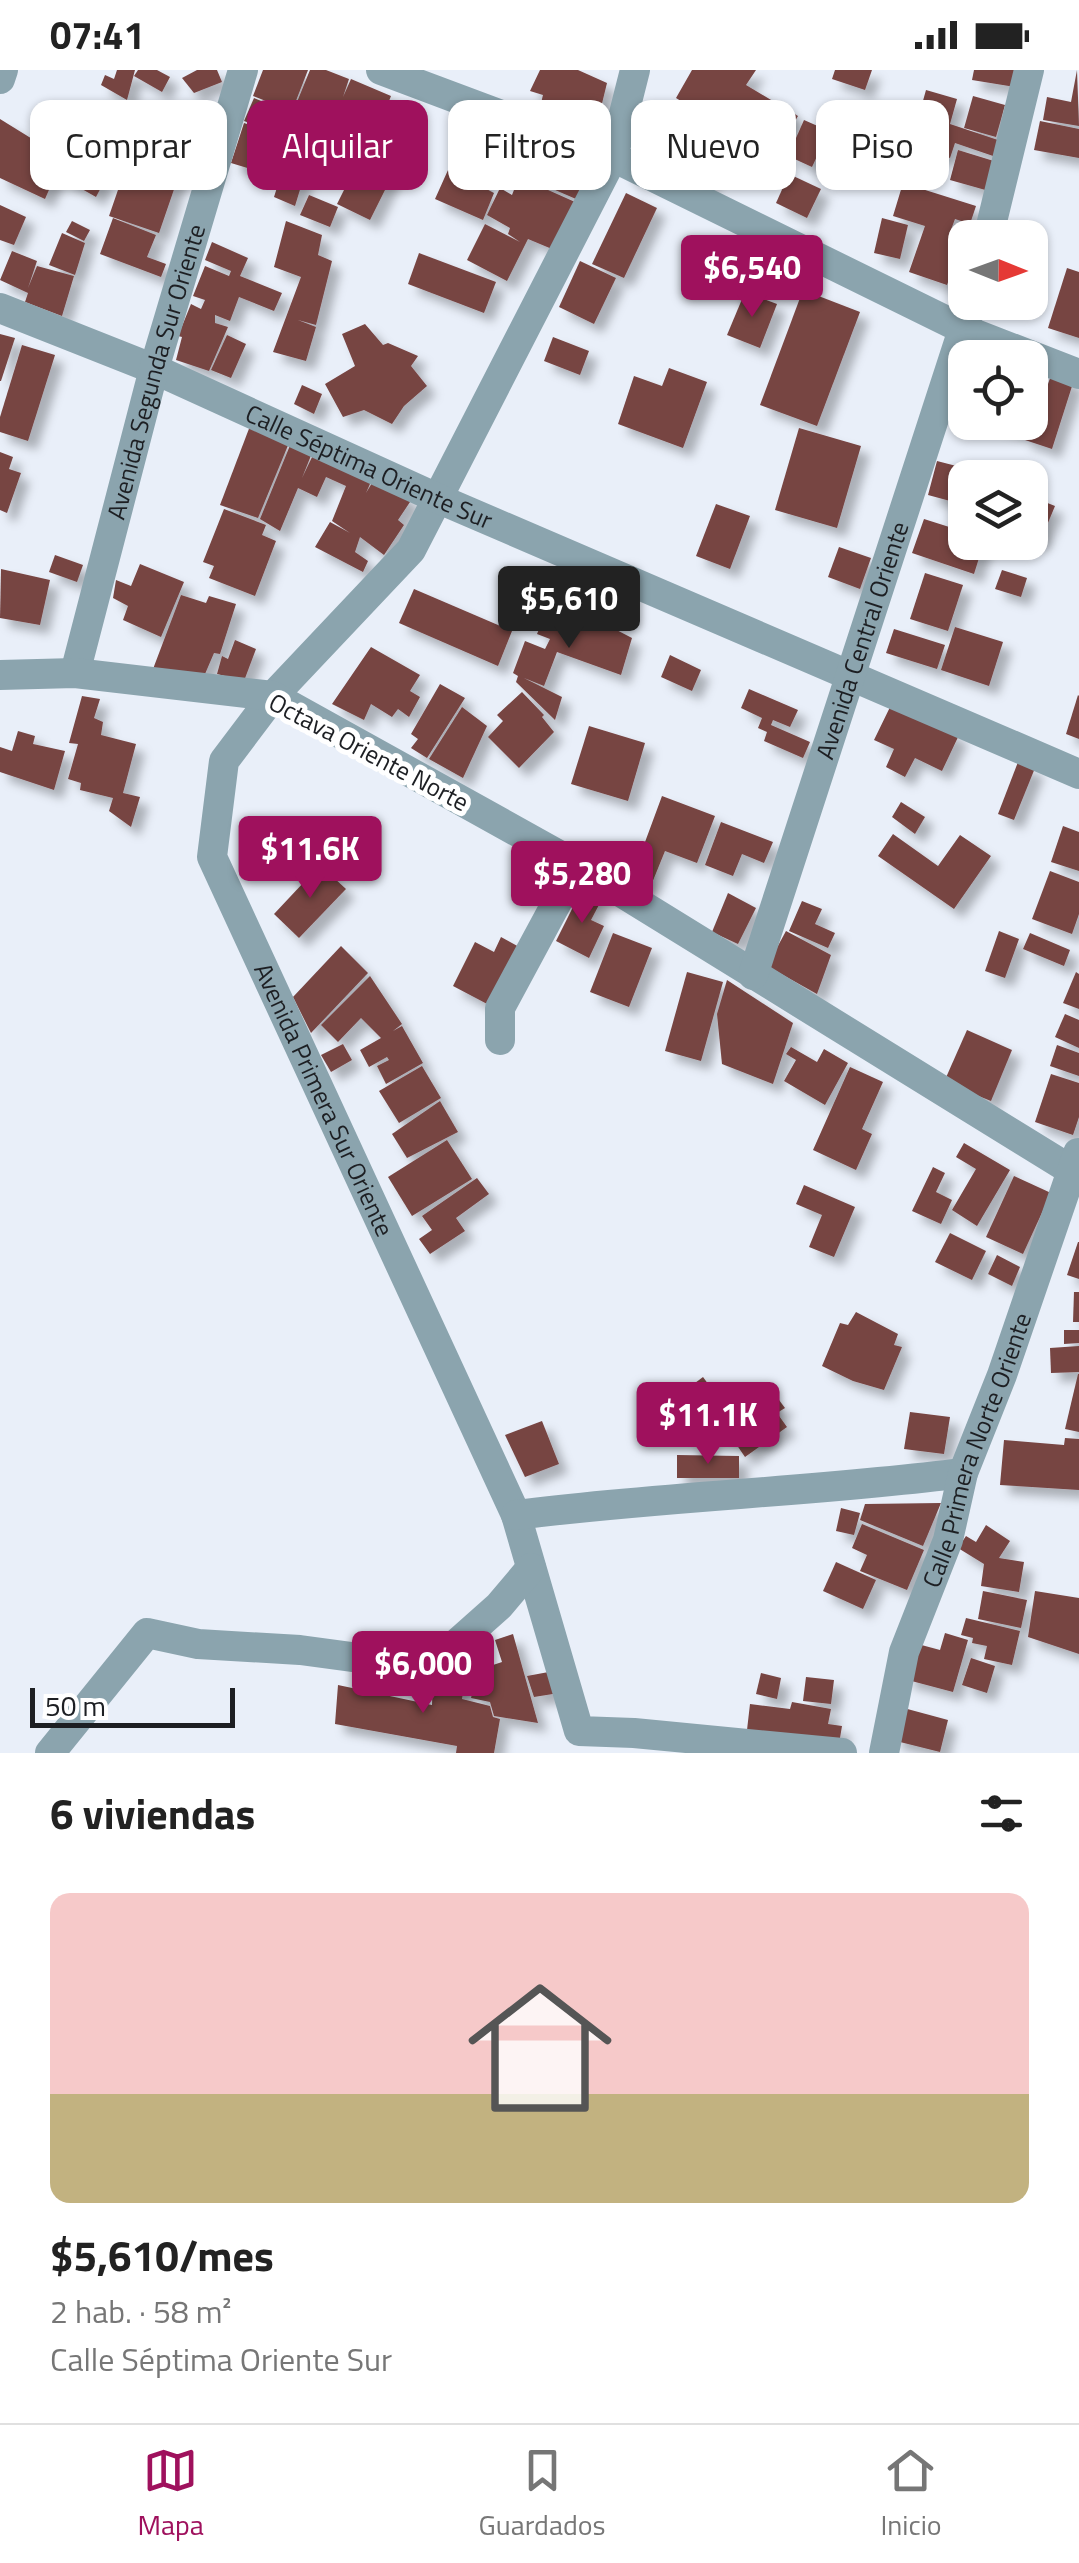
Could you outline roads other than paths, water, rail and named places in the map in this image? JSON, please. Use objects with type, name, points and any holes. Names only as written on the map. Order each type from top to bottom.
[{"type":"street","points":[[0,79],[3,70]]},
{"type":"street","name":"Avenida Segunda Sur Oriente","points":[[75,673],[154,369],[244,70]]},
{"type":"street","points":[[381,70],[612,157],[948,307]]},
{"type":"street","name":"Avenida Primera Sur Oriente","points":[[636,70],[612,157],[411,550],[274,696],[224,761],[212,857],[516,1515],[579,1731],[634,1732],[842,1753]]},
{"type":"street","points":[[992,220],[1028,70]]},
{"type":"street","name":"Calle Séptima Oriente Sur","points":[[0,308],[154,369],[439,499],[1079,774]]},
{"type":"street","name":"Avenida Central Oriente","points":[[753,975],[967,320]]},
{"type":"street","points":[[976,320],[1079,374]]},
{"type":"street","name":"Octava Oriente Norte","points":[[0,675],[75,673],[274,696],[576,864],[753,975],[1077,1165]]},
{"type":"street","points":[[500,1040],[500,1008],[576,864]]},
{"type":"street","name":"Calle Primera Norte Oriente","points":[[884,1753],[904,1652],[948,1540],[963,1473],[1077,1165]]},
{"type":"street","points":[[516,1515],[571,1506],[885,1483],[963,1473]]},
{"type":"street","points":[[50,1753],[147,1633],[198,1644],[300,1650],[389,1662],[454,1646],[499,1606],[531,1568]]}]
